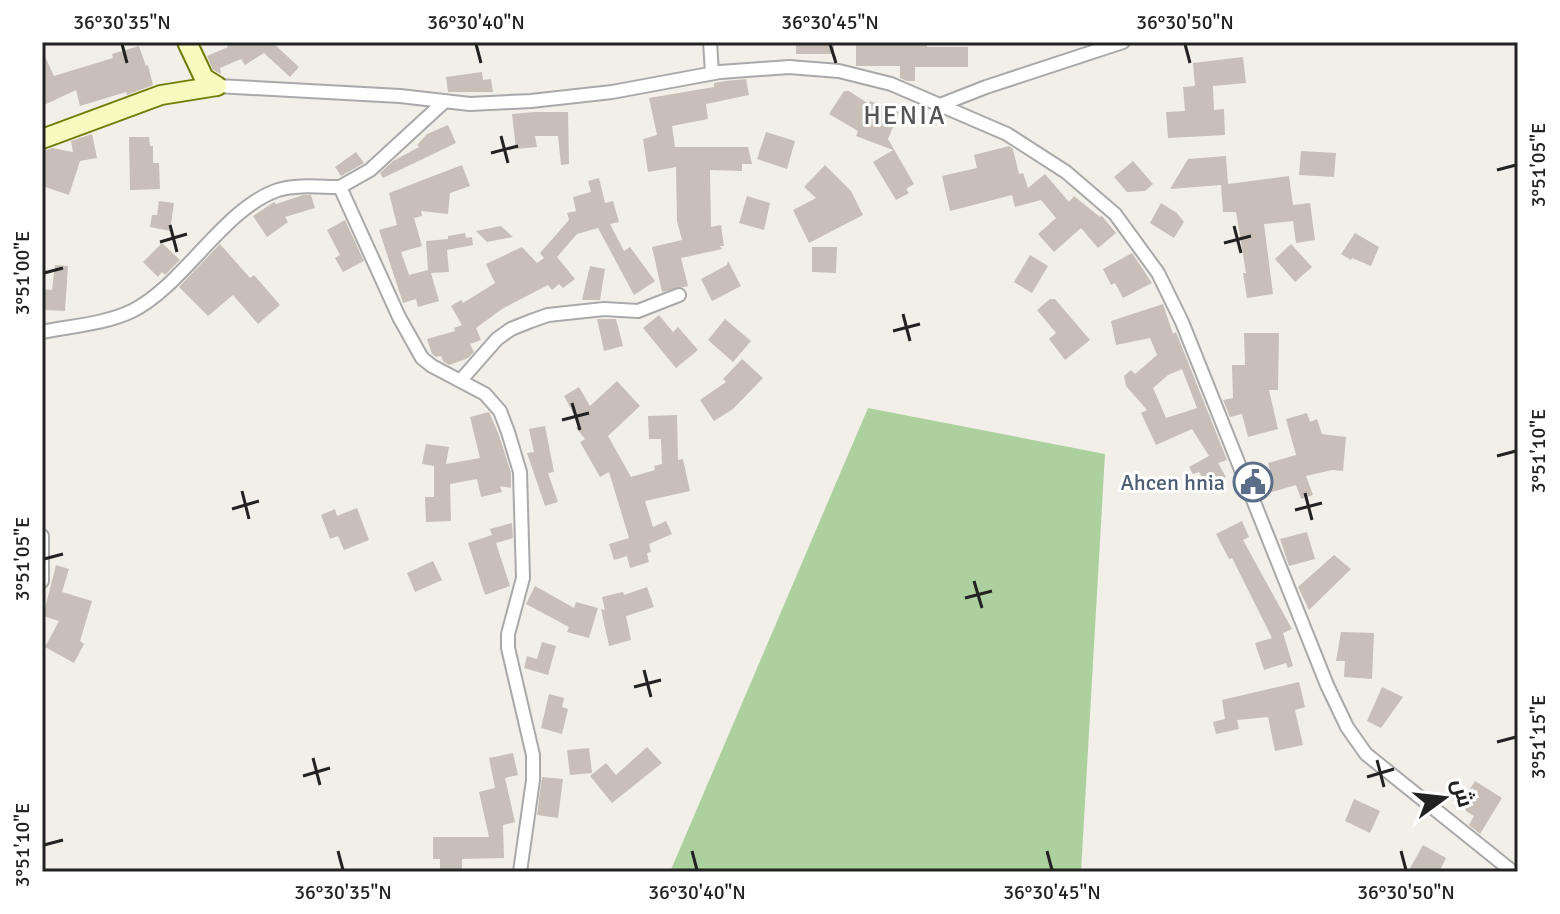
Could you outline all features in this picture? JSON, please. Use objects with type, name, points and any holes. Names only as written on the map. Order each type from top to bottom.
[{"type":"street","points":[[187,42],[204,78],[217,86]]},
{"type":"street","points":[[710,42],[712,73]]},
{"type":"street","points":[[940,105],[1123,42]]},
{"type":"street","points":[[42,139],[161,95],[217,86],[321,90],[470,104],[612,92],[712,73],[789,67],[839,71],[891,84],[1007,134],[1066,172],[1115,214],[1158,273],[1182,322],[1327,685],[1347,727],[1366,754],[1513,872]]},
{"type":"street","points":[[42,332],[116,317],[133,310],[152,298],[233,221],[278,190],[340,187],[370,170],[445,101]]},
{"type":"street","points":[[340,187],[411,341],[432,366],[485,394],[500,411],[520,472],[523,578],[508,634],[508,648],[533,755],[533,780],[520,872]]},
{"type":"street","points":[[461,380],[497,339],[531,321],[548,315],[604,309],[638,311],[679,295]]},
{"type":"street","points":[[42,536],[42,581]]},
{"type":"green space","points":[[868,408],[1105,454],[1081,872],[670,872]]},
{"type":"building","points":[[225,42],[280,42],[275,45],[299,67],[290,77],[264,53],[245,65],[241,59],[220,68],[221,74],[213,70],[207,56],[228,47]]},
{"type":"building","points":[[796,42],[834,42],[834,54],[796,54]]},
{"type":"building","points":[[856,43],[927,43],[927,47],[968,47],[968,67],[915,67],[915,81],[907,81],[900,78],[900,66],[856,66]]},
{"type":"building","points":[[139,46],[153,85],[127,95],[126,92],[80,106],[76,90],[42,106],[42,50],[54,76],[113,58],[112,54]]},
{"type":"building","points":[[1243,57],[1246,83],[1213,86],[1214,110],[1224,109],[1225,135],[1168,138],[1166,112],[1185,111],[1183,87],[1195,86],[1193,63]]},
{"type":"building","points":[[482,72],[483,80],[491,79],[493,92],[448,92],[446,77]]},
{"type":"building","points":[[746,79],[749,95],[706,104],[708,119],[672,126],[675,147],[748,147],[752,164],[742,164],[742,171],[710,170],[711,227],[721,225],[724,246],[681,258],[688,286],[662,292],[652,247],[682,240],[677,221],[676,167],[648,172],[643,139],[657,135],[649,98]]},
{"type":"building","points":[[844,91],[869,104],[870,101],[899,112],[888,139],[914,184],[906,189],[909,193],[896,200],[873,162],[893,150],[856,136],[858,131],[829,114]]},
{"type":"building","points":[[568,112],[569,164],[561,165],[558,136],[535,136],[537,147],[516,149],[512,114]]},
{"type":"building","points":[[448,125],[456,143],[383,178],[380,173],[393,161],[419,147],[417,145],[427,134]]},
{"type":"building","points":[[766,132],[795,141],[787,169],[757,159]]},
{"type":"building","points":[[92,134],[97,158],[80,161],[69,195],[42,186],[44,151],[52,148],[73,152],[71,141]]},
{"type":"building","points":[[129,137],[149,137],[150,146],[153,146],[153,163],[159,163],[160,189],[130,190]]},
{"type":"building","points":[[1009,146],[1013,149],[1019,174],[1023,173],[1028,188],[1045,174],[1069,202],[1074,196],[1102,216],[1116,233],[1098,248],[1081,228],[1054,252],[1038,234],[1056,218],[1041,200],[1015,207],[1012,195],[950,211],[942,176],[977,168],[974,155]]},
{"type":"building","points":[[1301,151],[1336,153],[1334,177],[1299,175]]},
{"type":"building","points":[[356,152],[364,163],[341,176],[335,167]]},
{"type":"building","points":[[1226,156],[1228,184],[1289,176],[1293,205],[1310,203],[1315,240],[1296,243],[1293,221],[1264,224],[1273,294],[1247,298],[1236,212],[1223,212],[1221,185],[1170,189],[1188,159]]},
{"type":"building","points":[[1133,161],[1153,184],[1145,191],[1127,192],[1114,177]]},
{"type":"building","points":[[462,165],[470,186],[450,193],[448,214],[421,211],[422,216],[414,218],[422,246],[401,252],[409,275],[428,270],[426,241],[448,239],[448,236],[465,233],[466,238],[472,237],[473,245],[447,250],[449,272],[431,273],[439,301],[418,307],[416,299],[403,303],[379,230],[397,225],[389,193]]},
{"type":"building","points":[[825,165],[851,191],[863,215],[809,243],[793,210],[816,198],[804,187]]},
{"type":"building","points":[[599,178],[605,203],[613,201],[619,222],[610,224],[624,251],[630,247],[655,281],[634,295],[598,228],[577,234],[557,257],[575,279],[563,288],[559,284],[552,290],[548,285],[502,309],[476,328],[481,340],[470,344],[474,352],[468,358],[449,365],[441,356],[432,354],[427,339],[455,331],[454,328],[462,325],[451,306],[461,300],[463,303],[495,283],[486,264],[522,247],[537,263],[544,258],[540,253],[569,220],[567,213],[576,211],[573,197],[591,192],[588,181]]},
{"type":"building","points":[[311,195],[315,208],[285,217],[288,222],[267,237],[253,216],[274,202],[276,204]]},
{"type":"building","points":[[747,196],[770,203],[764,230],[739,223]]},
{"type":"building","points":[[159,201],[174,203],[170,231],[150,227],[152,215],[157,215]]},
{"type":"building","points":[[1161,203],[1177,213],[1184,222],[1174,238],[1150,223]]},
{"type":"building","points":[[345,220],[364,261],[343,272],[335,258],[340,255],[327,230]]},
{"type":"building","points":[[501,226],[513,237],[487,242],[476,231]]},
{"type":"building","points":[[1355,233],[1379,247],[1371,266],[1341,254]]},
{"type":"building","points":[[162,243],[180,260],[165,275],[162,272],[158,277],[143,262]]},
{"type":"building","points":[[220,244],[250,278],[254,275],[280,305],[258,324],[233,295],[208,316],[179,287]]},
{"type":"building","points":[[1291,244],[1312,267],[1295,282],[1275,259]]},
{"type":"building","points":[[812,247],[837,247],[836,273],[812,272]]},
{"type":"building","points":[[1132,253],[1152,283],[1123,298],[1115,283],[1111,285],[1103,269]]},
{"type":"building","points":[[1030,255],[1048,266],[1032,293],[1014,282]]},
{"type":"building","points":[[728,261],[741,286],[712,301],[701,279],[727,265]]},
{"type":"building","points":[[55,265],[68,266],[65,311],[42,310],[42,289],[52,290]]},
{"type":"building","points":[[590,266],[605,269],[600,300],[582,300]]},
{"type":"building","points":[[1050,299],[1055,299],[1090,340],[1065,360],[1049,339],[1056,333],[1037,310]]},
{"type":"building","points":[[1163,304],[1227,460],[1218,463],[1226,477],[1208,487],[1199,472],[1193,474],[1189,467],[1209,456],[1192,429],[1156,445],[1141,413],[1147,410],[1126,386],[1124,376],[1131,370],[1135,374],[1157,355],[1150,338],[1116,345],[1111,321]],"holes":[[[1182,369],[1197,408],[1166,418],[1153,388],[1168,375]]]},
{"type":"building","points":[[659,315],[673,332],[678,327],[698,350],[676,368],[643,328]]},
{"type":"building","points":[[597,319],[616,319],[623,346],[604,351]]},
{"type":"building","points":[[725,319],[751,341],[733,362],[708,340]]},
{"type":"building","points":[[1244,333],[1279,333],[1278,390],[1269,390],[1278,429],[1248,437],[1242,414],[1230,417],[1223,400],[1233,398],[1232,365],[1245,365]]},
{"type":"building","points":[[742,359],[763,378],[733,409],[714,421],[700,400],[726,382],[723,379]]},
{"type":"building","points":[[617,381],[640,406],[608,436],[631,477],[655,470],[654,466],[662,464],[661,439],[649,439],[648,416],[677,415],[678,460],[683,459],[690,491],[645,501],[653,527],[666,521],[672,534],[649,544],[649,562],[630,568],[627,556],[614,560],[609,544],[629,538],[609,472],[600,477],[580,442],[585,439],[576,428],[580,425],[564,396],[579,387],[590,406]]},
{"type":"building","points":[[489,412],[511,473],[511,488],[500,486],[502,492],[481,497],[477,479],[450,484],[451,521],[426,522],[425,497],[434,497],[434,466],[422,464],[426,444],[449,447],[446,464],[480,458],[470,417]]},
{"type":"building","points":[[1307,413],[1310,422],[1317,419],[1322,434],[1346,437],[1343,471],[1332,470],[1306,476],[1313,495],[1301,499],[1296,485],[1268,493],[1262,472],[1270,470],[1268,463],[1296,455],[1286,419]]},
{"type":"building","points":[[545,426],[554,472],[548,473],[558,502],[545,506],[527,453],[534,452],[529,429]]},
{"type":"building","points":[[357,508],[369,540],[344,550],[338,536],[330,539],[321,515],[335,509],[337,516]]},
{"type":"building","points":[[1242,521],[1249,537],[1243,540],[1292,629],[1283,633],[1293,666],[1288,668],[1286,663],[1264,670],[1255,643],[1272,638],[1232,558],[1229,559],[1216,534]]},
{"type":"building","points":[[512,523],[513,538],[496,543],[510,586],[485,595],[468,543],[492,535],[490,529]]},
{"type":"building","points":[[1307,532],[1315,559],[1289,566],[1280,539]]},
{"type":"building","points":[[1334,555],[1351,569],[1309,610],[1298,587]]},
{"type":"building","points":[[433,561],[442,580],[415,592],[407,573]]},
{"type":"building","points":[[56,565],[69,569],[62,592],[92,601],[80,641],[84,644],[74,663],[45,647],[59,621],[43,616]]},
{"type":"building","points":[[535,586],[574,608],[576,602],[598,608],[589,638],[567,632],[569,627],[526,604]]},
{"type":"building","points":[[647,587],[654,607],[626,616],[631,640],[609,646],[601,609],[605,610],[602,597],[623,592],[624,595]]},
{"type":"building","points":[[1341,632],[1374,633],[1372,679],[1344,677],[1345,661],[1336,661]]},
{"type":"building","points":[[542,642],[556,646],[548,675],[524,668],[527,656],[537,659]]},
{"type":"building","points":[[1299,682],[1305,707],[1295,710],[1303,745],[1275,751],[1268,717],[1237,720],[1239,729],[1216,734],[1213,722],[1225,719],[1222,700]]},
{"type":"building","points":[[1382,687],[1403,697],[1381,728],[1367,721]]},
{"type":"building","points":[[549,694],[564,698],[562,707],[568,709],[562,734],[541,728]]},
{"type":"building","points":[[647,747],[662,763],[612,803],[590,776],[606,763],[616,775]]},
{"type":"building","points":[[589,748],[592,773],[570,775],[567,750]]},
{"type":"building","points":[[513,753],[518,775],[505,778],[515,822],[503,825],[504,858],[462,859],[462,872],[440,872],[440,859],[433,859],[433,837],[489,837],[479,792],[495,788],[489,758]]},
{"type":"building","points":[[542,777],[563,779],[558,818],[537,815]]},
{"type":"building","points":[[1475,781],[1502,798],[1480,834],[1469,825],[1474,816],[1459,807]]},
{"type":"building","points":[[1354,799],[1380,811],[1370,833],[1345,821]]},
{"type":"building","points":[[1423,845],[1446,858],[1439,872],[1408,872]]},
{"type":"place","name":"Ahcen hnia","points":[[1253,482]]},
{"type":"district","name":"HENIA","points":[[905,116]]}]
